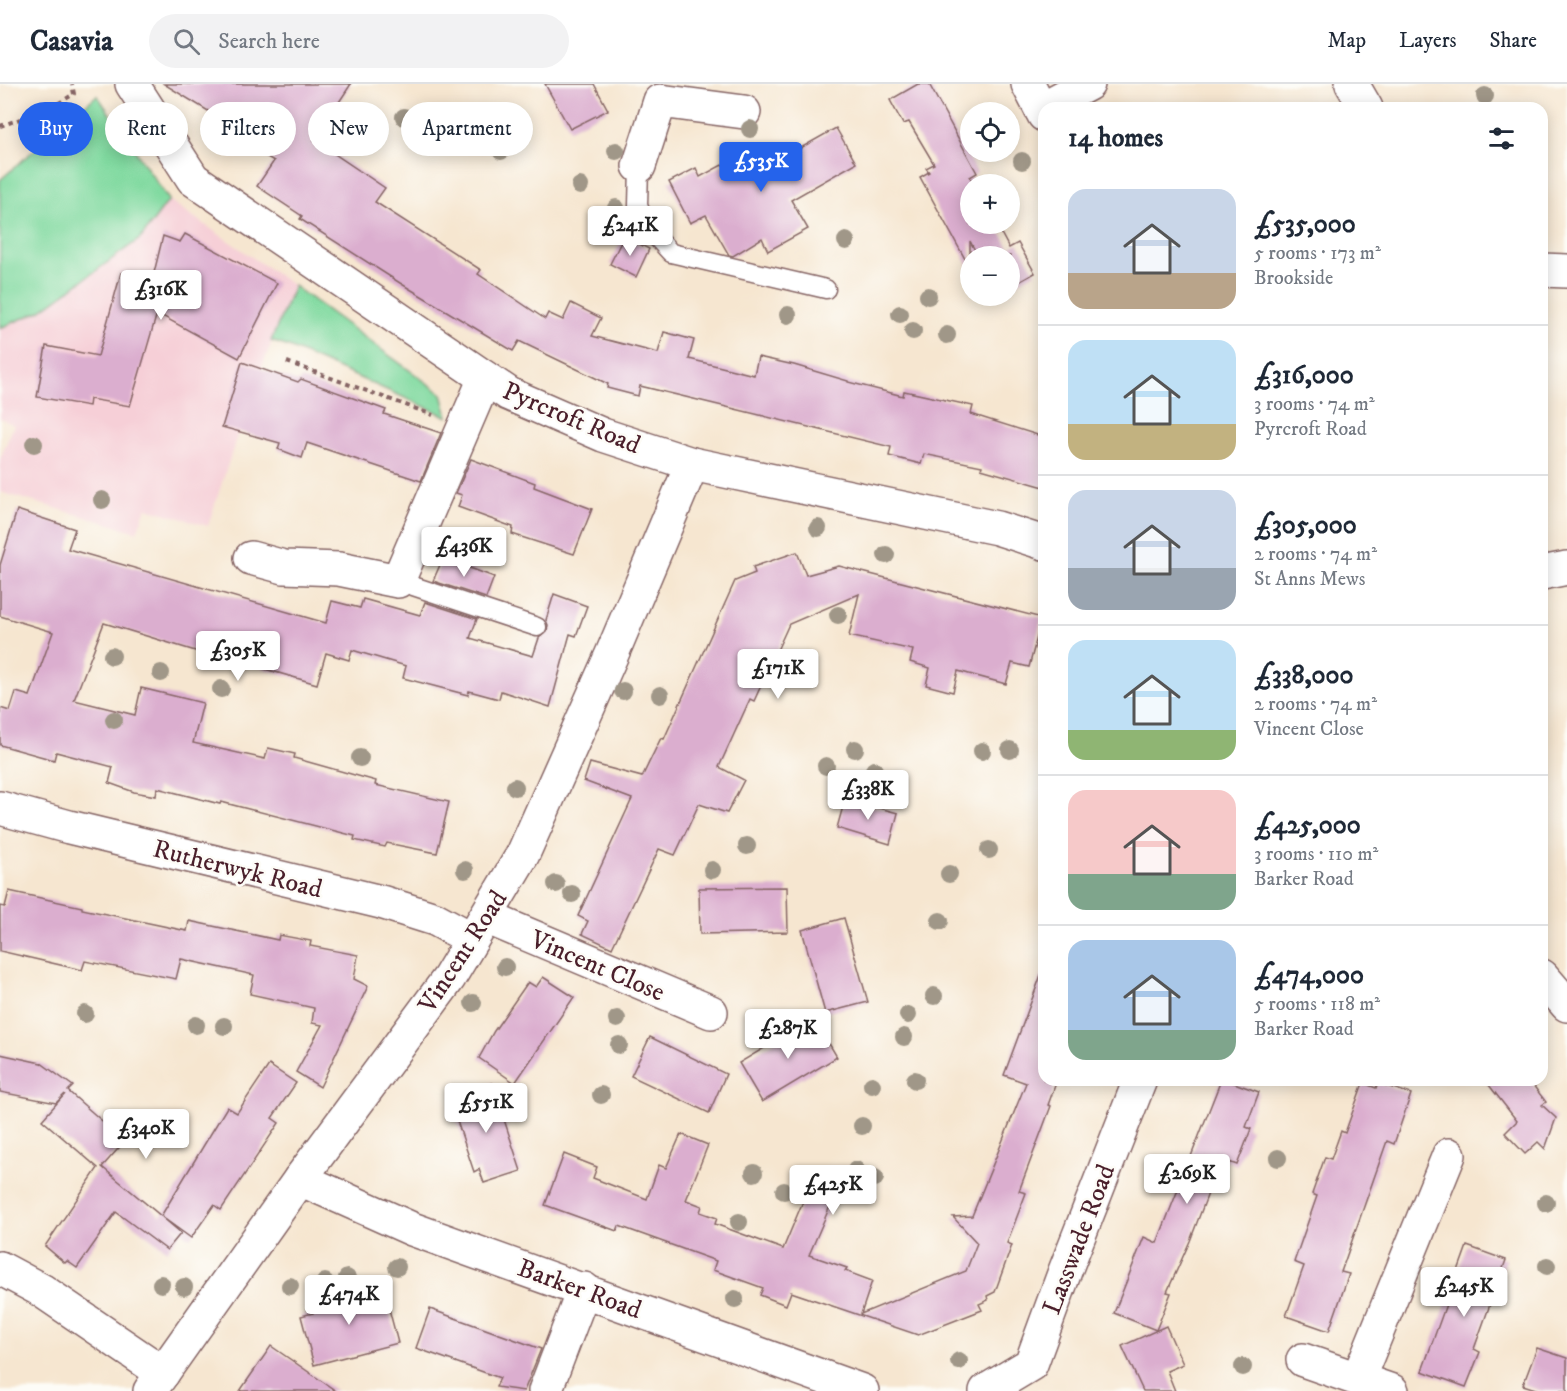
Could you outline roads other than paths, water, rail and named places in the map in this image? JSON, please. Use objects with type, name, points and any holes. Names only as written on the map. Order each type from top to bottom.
[{"type":"street","name":"Pyrcroft Road","points":[[132,84],[193,179],[509,394],[603,435],[692,464],[997,528],[1038,541]]},
{"type":"street","points":[[1041,102],[1088,84]]},
{"type":"street","points":[[1352,84],[1362,102]]},
{"type":"street","points":[[639,166],[655,92],[744,112]]},
{"type":"street","points":[[1548,270],[1567,271]]},
{"type":"street","points":[[251,558],[284,567],[339,569],[398,581],[485,378]]},
{"type":"street","name":"Vincent Road","points":[[156,1382],[300,1179],[449,978],[523,854],[612,654],[692,464]]},
{"type":"street","points":[[1548,572],[1567,568]]},
{"type":"street","name":"Rutherwyk Road","points":[[0,808],[69,827],[381,902],[435,919],[479,928]]},
{"type":"street","name":"Vincent Close","points":[[479,928],[711,1012]]},
{"type":"street","points":[[1548,983],[1567,1005]]},
{"type":"street","name":"Lasswade Road","points":[[986,1391],[1034,1378],[1138,1086]]},
{"type":"street","points":[[1358,1379],[1449,1155]]},
{"type":"street","name":"Barker Road","points":[[300,1179],[412,1228],[862,1391]]},
{"type":"street","points":[[0,1268],[41,1290],[156,1382]]},
{"type":"street","points":[[545,1391],[584,1289]]},
{"type":"street","points":[[1303,1360],[1392,1391]]},
{"type":"lane","points":[[639,166],[638,206],[648,228],[671,253],[826,290]]},
{"type":"lane","points":[[398,581],[537,627]]}]
